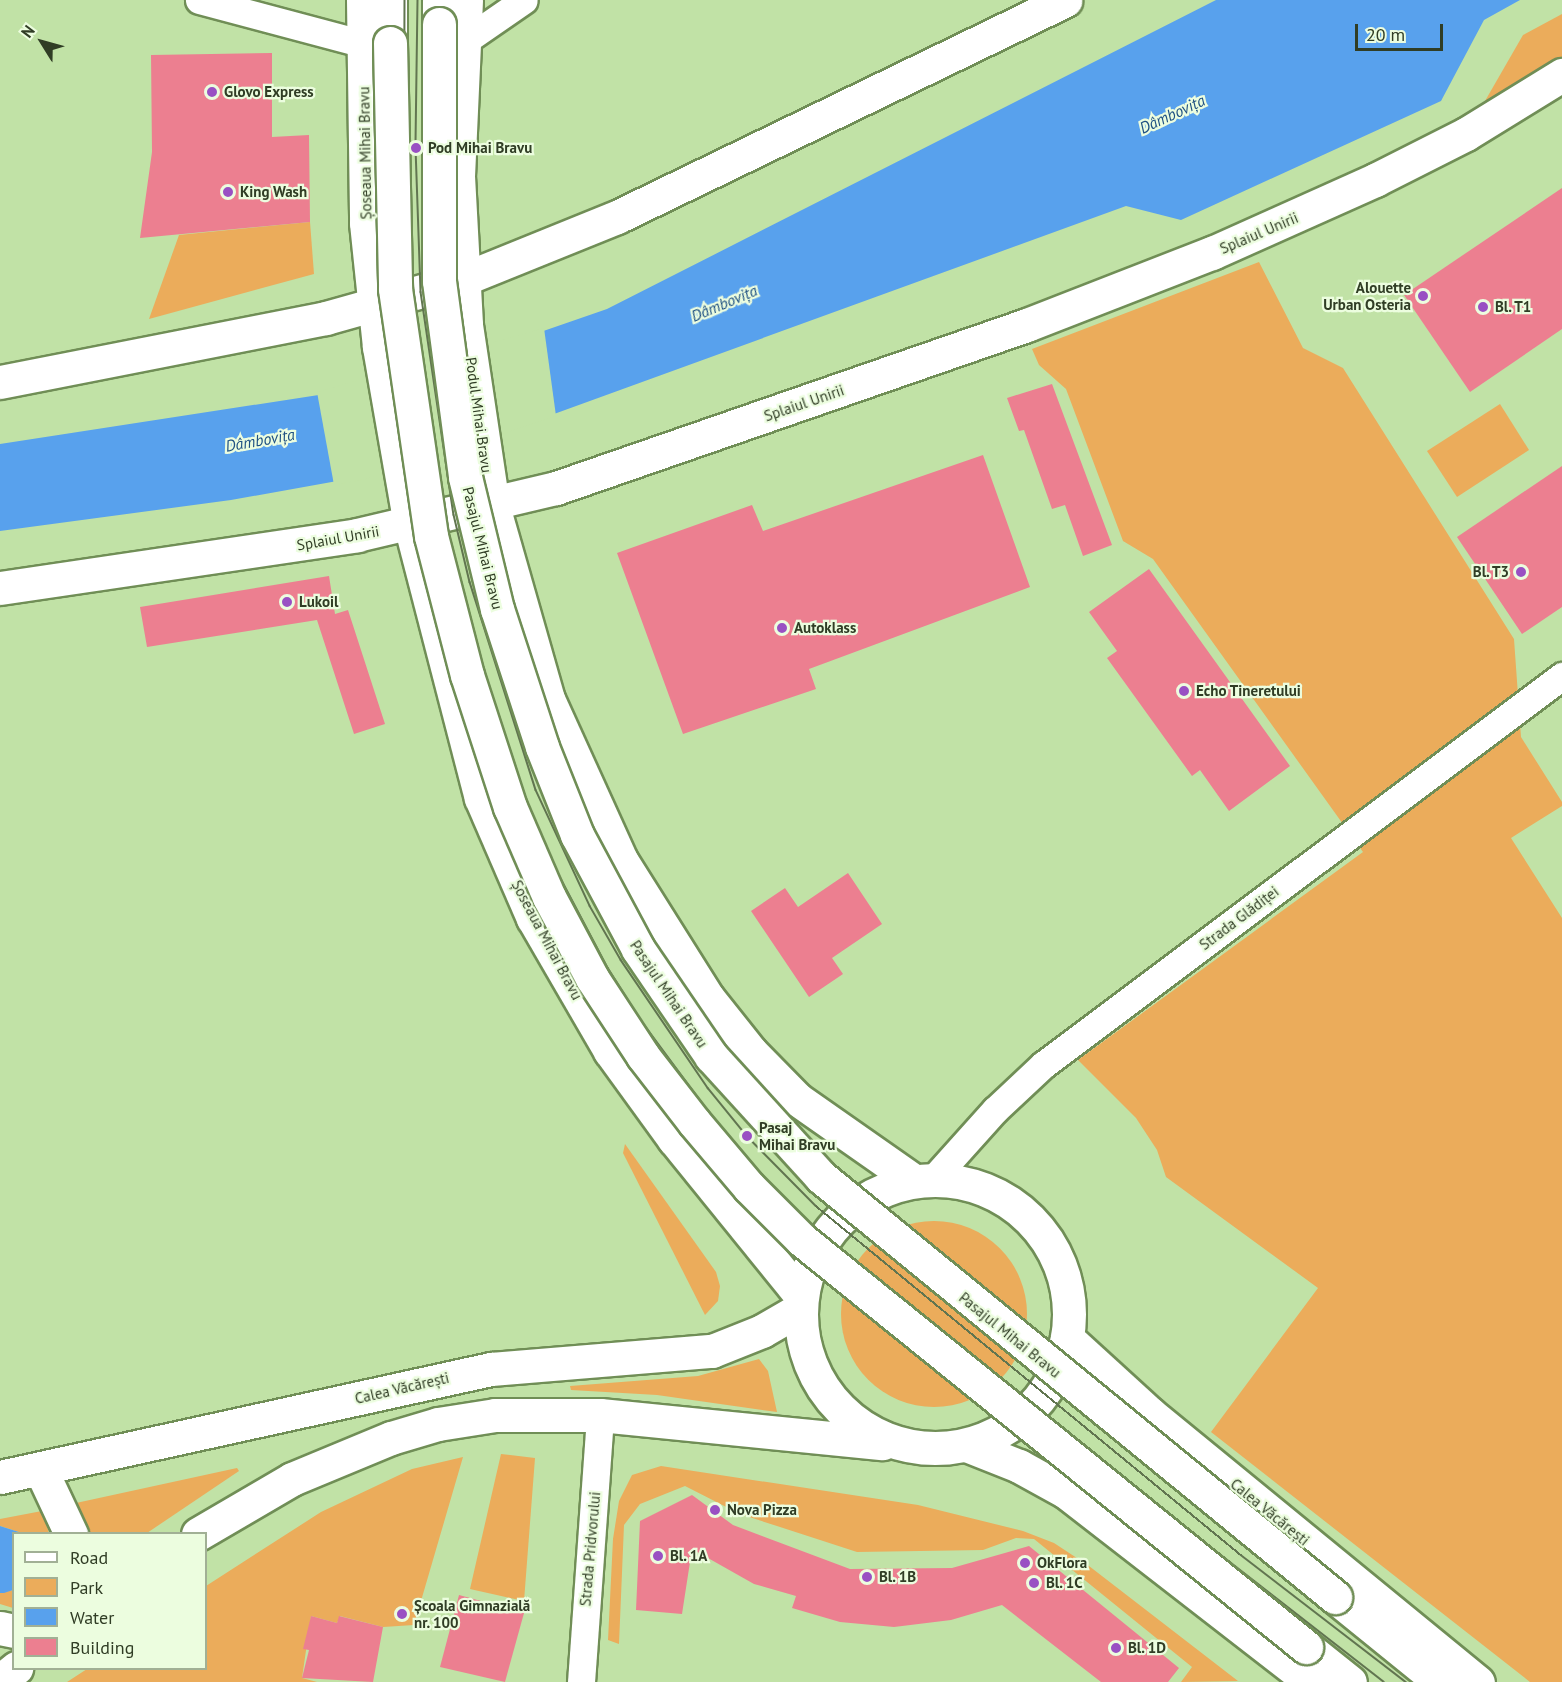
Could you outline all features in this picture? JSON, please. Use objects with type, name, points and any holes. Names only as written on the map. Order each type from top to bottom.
[{"type":"main road","name":"Șoseaua Mihai Bravu","points":[[363,0],[365,204],[373,306],[379,347],[399,474],[410,525],[481,798],[533,918],[582,1007],[634,1085],[801,1303]]},
{"type":"main road","points":[[390,0],[392,250],[400,337],[431,536],[467,675],[510,807],[549,897],[592,978],[643,1056],[694,1122],[749,1187],[802,1240],[1350,1682]]},
{"type":"main road","name":"Pasajul Mihai Bravu","points":[[439,0],[437,244],[444,329],[465,477],[497,609],[542,747],[577,835],[638,949],[711,1056],[760,1114],[834,1190],[1440,1682]]},
{"type":"main road","points":[[461,280],[458,176],[466,40],[466,0]]},
{"type":"main road","points":[[0,382],[202,344],[373,306],[461,280],[627,213],[1065,0]]},
{"type":"main road","name":"Splaiul Unirii","points":[[0,588],[260,552],[410,525],[493,506],[556,488],[830,395],[1212,253],[1375,180],[1466,134],[1562,75]]},
{"type":"main road","name":"Podul Mihai Bravu","points":[[461,280],[483,449],[493,506]]},
{"type":"main road","points":[[493,506],[548,699],[605,830],[648,907],[708,998],[768,1071],[827,1123],[924,1180]]},
{"type":"main road","points":[[200,1532],[292,1479],[415,1430],[495,1415],[600,1415],[906,1446],[946,1448],[966,1445],[997,1433],[1031,1407],[1053,1379],[1067,1338],[1065,1279],[1048,1241],[1015,1204],[989,1191],[962,1182],[924,1180],[869,1197],[835,1224],[811,1261],[801,1303],[806,1353],[829,1397],[865,1430],[906,1446]]},
{"type":"main road","name":"Calea Văcărești","points":[[0,1477],[41,1470],[491,1369],[712,1351],[762,1330],[801,1303]]},
{"type":"main road","name":"Calea Văcărești","points":[[1067,1338],[1149,1413],[1478,1682]]},
{"type":"main road","points":[[966,1445],[1035,1474],[1082,1503],[1311,1682]]},
{"type":"main road","points":[[41,1470],[71,1532]]},
{"type":"main road","points":[[0,1681],[14,1670]]},
{"type":"street","points":[[199,0],[364,44]]},
{"type":"street","points":[[466,40],[524,0]]},
{"type":"street","name":"Strada Glădiței","points":[[924,1180],[1043,1065],[1562,676]]},
{"type":"street","name":"Strada Pridvorului","points":[[581,1682],[600,1415]]},
{"type":"green space","points":[[1562,14],[1562,75],[1466,134],[1523,35]]},
{"type":"green space","points":[[310,222],[314,274],[149,319],[179,235]]},
{"type":"green space","points":[[1259,262],[1303,348],[1343,368],[1514,639],[1521,737],[1562,802],[1562,806],[1511,838],[1562,918],[1562,1682],[1530,1682],[1211,1432],[1318,1288],[1166,1177],[1157,1150],[1136,1118],[1078,1060],[1363,852],[1153,559],[1123,541],[1066,389],[1039,365],[1032,349]]},
{"type":"green space","points":[[1500,404],[1529,450],[1457,497],[1427,451]]},
{"type":"green space","points":[[625,1144],[716,1272],[720,1286],[718,1301],[705,1315],[623,1153]]},
{"type":"green space","points":[[934,1221],[952,1222],[970,1228],[986,1236],[1000,1248],[1012,1262],[1020,1278],[1026,1296],[1026,1332],[1020,1350],[1012,1366],[1000,1380],[986,1392],[970,1400],[952,1406],[934,1407],[916,1406],[898,1400],[882,1392],[868,1380],[856,1366],[848,1350],[842,1332],[841,1314],[842,1296],[848,1278],[856,1262],[868,1248],[882,1236],[898,1228],[916,1222]]},
{"type":"green space","points":[[759,1359],[768,1371],[777,1412],[657,1395],[571,1390],[570,1386],[698,1376]]},
{"type":"green space","points":[[501,1454],[535,1458],[524,1601],[470,1589]]},
{"type":"green space","points":[[463,1457],[414,1625],[383,1627],[340,1616],[337,1623],[311,1616],[302,1678],[317,1682],[67,1682],[85,1670],[207,1670],[207,1585],[321,1512],[412,1469]]},
{"type":"green space","points":[[661,1466],[918,1505],[1023,1531],[1054,1543],[1089,1566],[1238,1681],[1181,1682],[1192,1667],[1034,1539],[1016,1538],[983,1550],[857,1552],[740,1514],[685,1486],[640,1504],[624,1525],[619,1644],[608,1640],[613,1539],[619,1501],[632,1475]]},
{"type":"green space","points":[[237,1468],[239,1471],[148,1532],[83,1532],[76,1503]]},
{"type":"green space","points":[[42,1511],[49,1532],[19,1532],[0,1526],[0,1519]]},
{"type":"green space","points":[[12,1590],[12,1608],[0,1604],[0,1593]]},
{"type":"water","name":"Dâmbovița","points":[[1216,0],[1520,0],[1484,20],[1441,101],[1181,220],[1126,206],[532,422],[365,476],[231,500],[0,531],[0,444],[338,392],[506,344],[607,309]]},
{"type":"water","points":[[0,1526],[19,1532],[12,1532],[12,1590],[0,1593]]},
{"type":"pier","points":[[544,328],[556,416],[366,479],[334,485],[317,392]]},
{"type":"building","points":[[272,53],[272,137],[309,135],[310,222],[140,238],[152,152],[151,55]]},
{"type":"building","name":"Bl. T1","points":[[1562,188],[1562,329],[1470,392],[1404,295]]},
{"type":"building","points":[[1052,384],[1112,545],[1083,556],[1065,505],[1052,509],[1024,430],[1019,431],[1007,398]]},
{"type":"building","name":"Autoklass","points":[[983,455],[1030,587],[809,669],[816,689],[683,734],[617,553],[752,505],[763,531]]},
{"type":"building","name":"Bl. T3","points":[[1562,466],[1562,607],[1522,634],[1457,537]]},
{"type":"building","name":"Echo Tineretului","points":[[1149,569],[1290,766],[1229,811],[1200,770],[1192,776],[1107,658],[1117,651],[1089,612]]},
{"type":"building","points":[[329,576],[335,614],[348,610],[385,724],[354,734],[317,620],[147,647],[140,607]]},
{"type":"building","points":[[848,873],[882,924],[832,958],[843,974],[809,997],[751,911],[785,888],[798,907]]},
{"type":"building","points":[[692,1495],[733,1525],[850,1569],[952,1568],[1029,1546],[1179,1668],[1168,1682],[1101,1682],[1002,1605],[951,1620],[894,1627],[840,1622],[792,1608],[796,1596],[754,1584],[692,1549],[682,1614],[636,1610],[640,1521]]},
{"type":"building","points":[[459,1595],[524,1613],[505,1682],[440,1667]]},
{"type":"building","points":[[311,1616],[337,1623],[339,1616],[383,1627],[373,1682],[302,1678],[309,1650],[303,1649]]},
{"type":"tram line","points":[[405,0],[404,245],[408,295],[452,562],[486,686],[523,795],[546,850],[608,968],[640,1019],[734,1146],[803,1220],[1031,1407],[1384,1682]]},
{"type":"tram line","points":[[418,0],[416,148],[421,292],[454,515],[470,582],[536,790],[590,906],[621,960],[708,1088],[747,1136],[816,1206],[1241,1555],[1406,1682]]},
{"type":"place","name":"Glovo Express","points":[[212,92]]},
{"type":"place","name":"Pod Mihai Bravu","points":[[416,148]]},
{"type":"place","name":"King Wash","points":[[228,192]]},
{"type":"place","name":"Alouette Urban Osteria","points":[[1423,296]]},
{"type":"place","name":"Bl. T1","points":[[1483,307]]},
{"type":"place","name":"Bl. T3","points":[[1521,572]]},
{"type":"place","name":"Lukoil","points":[[287,602]]},
{"type":"place","name":"Autoklass","points":[[782,628]]},
{"type":"place","name":"Echo Tineretului","points":[[1184,691]]},
{"type":"place","name":"Pasaj Mihai Bravu","points":[[747,1136]]},
{"type":"place","name":"Nova Pizza","points":[[715,1510]]},
{"type":"place","name":"Bl. 1A","points":[[658,1556]]},
{"type":"place","name":"OkFlora","points":[[1025,1563]]},
{"type":"place","name":"Bl. 1B","points":[[867,1577]]},
{"type":"place","name":"Bl. 1C","points":[[1034,1583]]},
{"type":"place","name":"Școala Gimnazială nr. 100","points":[[402,1614]]},
{"type":"place","name":"Bl. 1D","points":[[1116,1648]]}]
